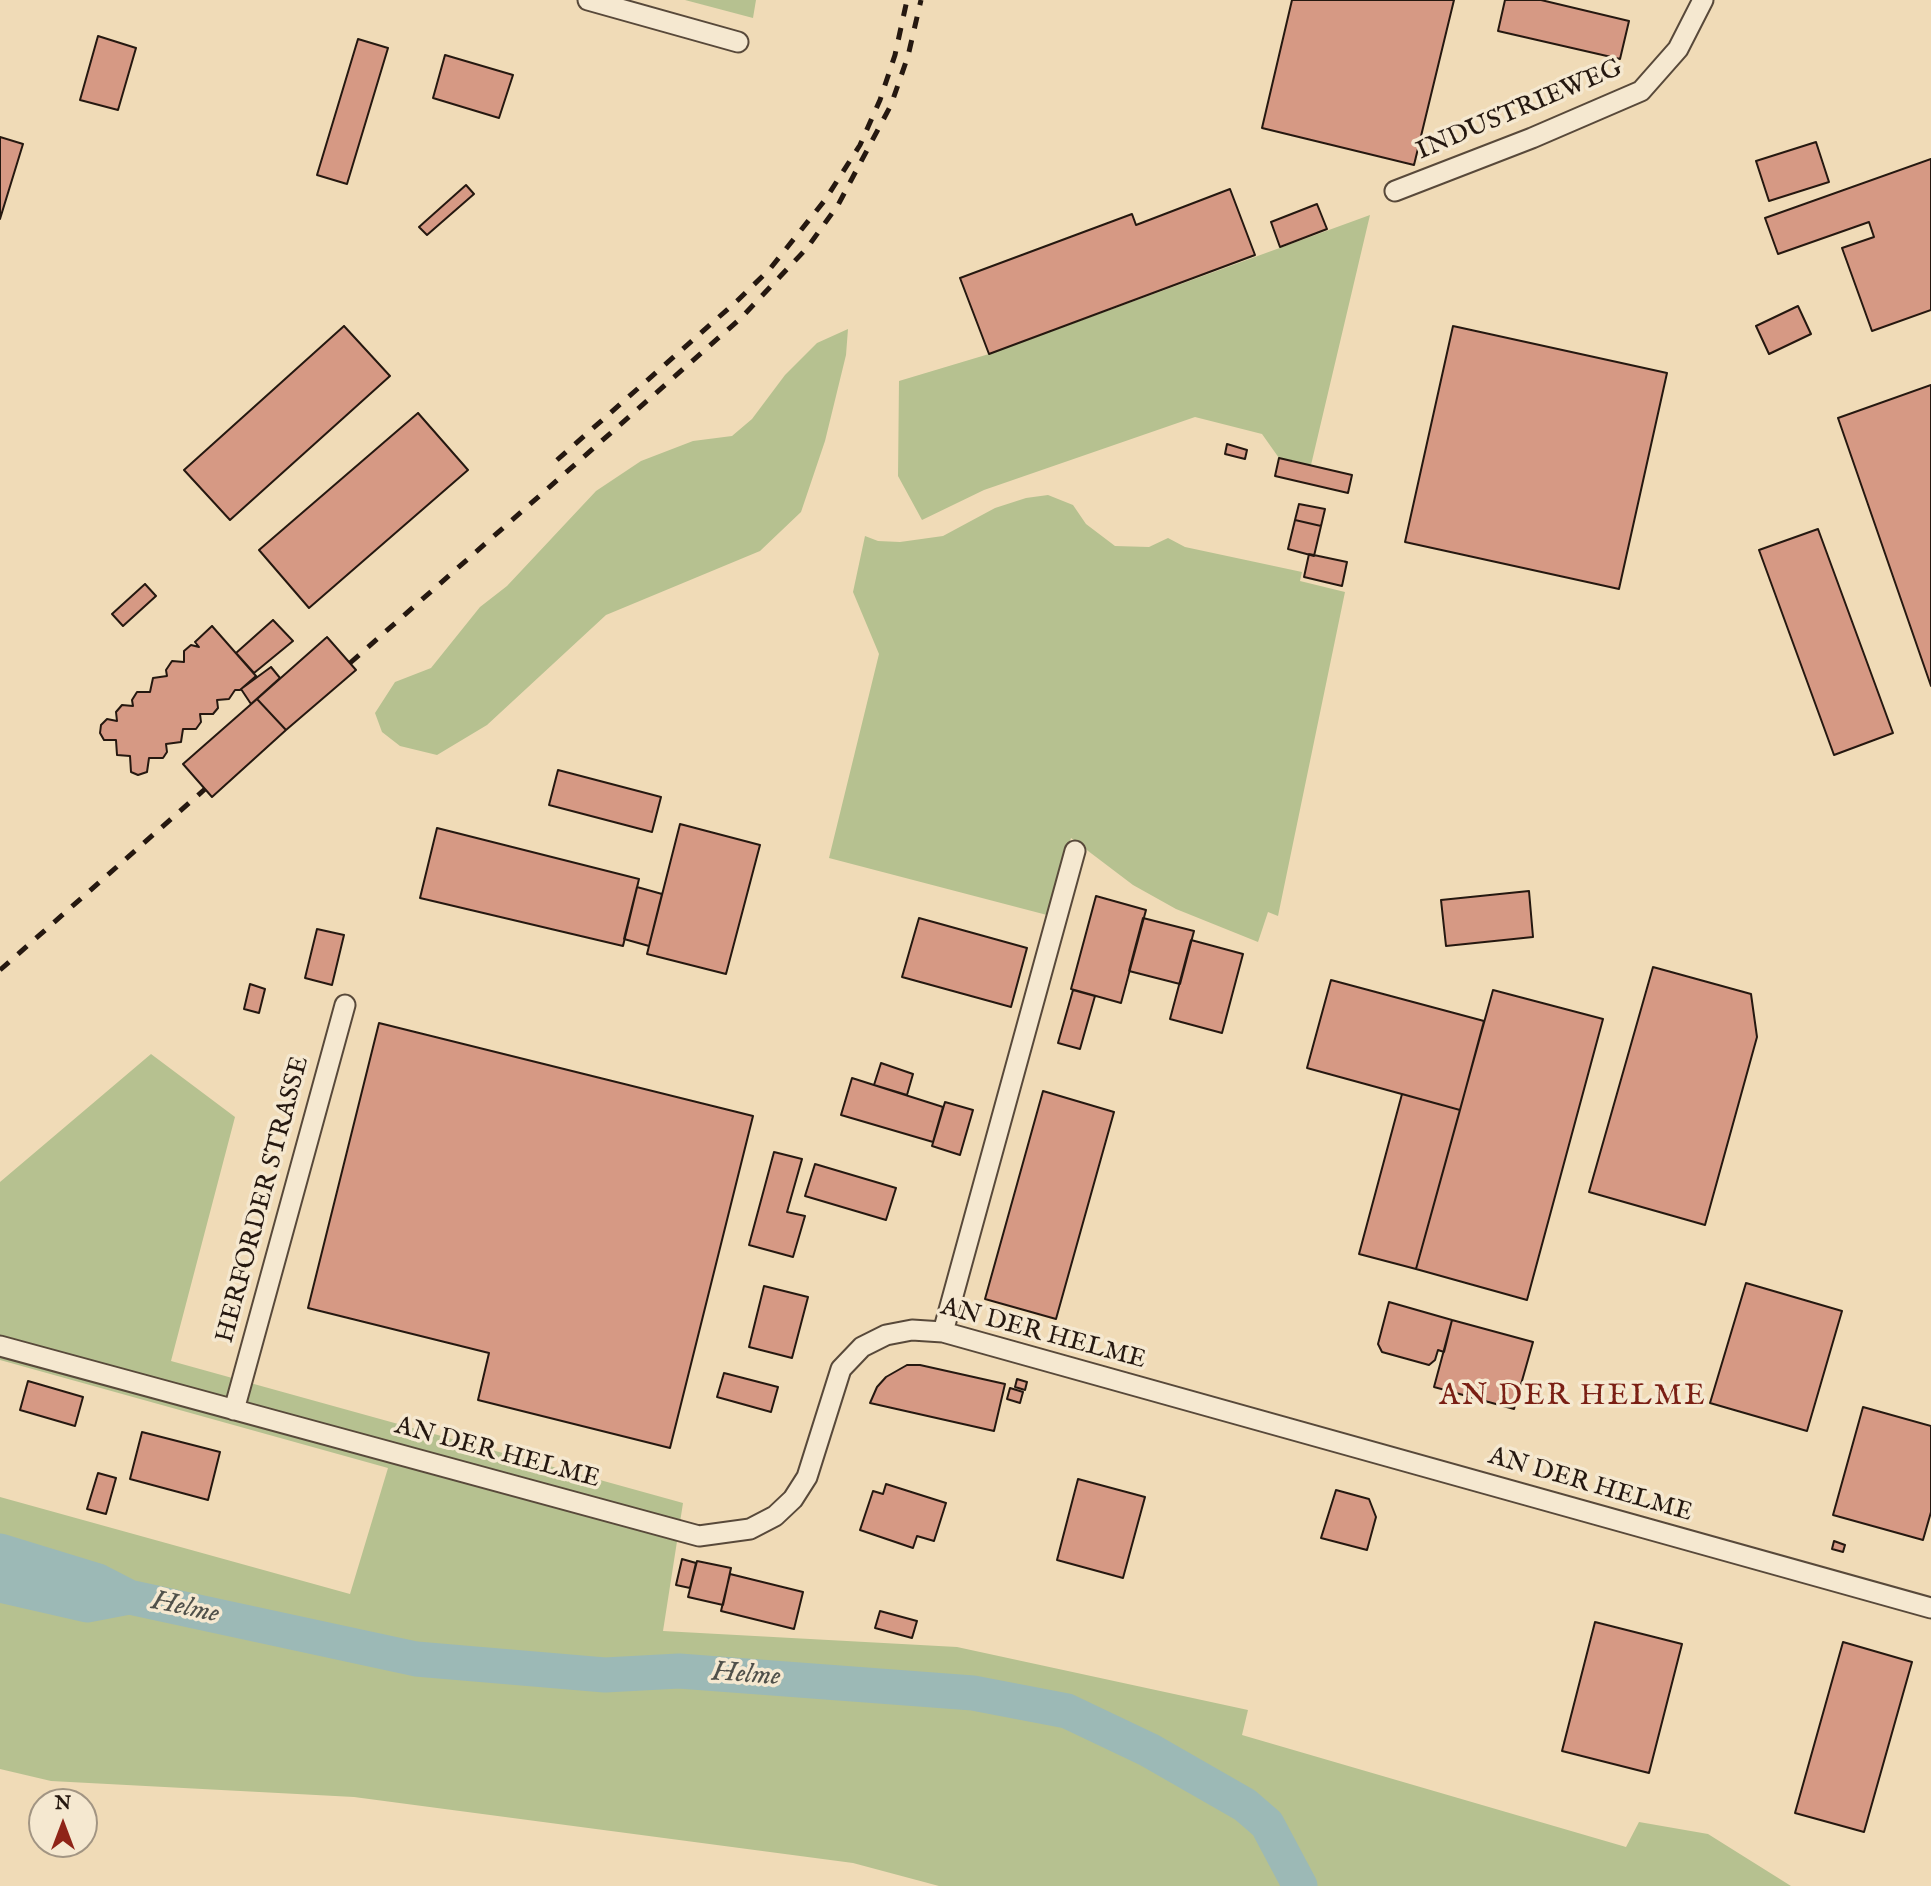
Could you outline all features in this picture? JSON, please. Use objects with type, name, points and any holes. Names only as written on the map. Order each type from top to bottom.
[{"type":"street","points":[[588,0],[738,42]]},
{"type":"street","name":"INDUSTRIEWEG","points":[[1395,191],[1532,138],[1641,91],[1678,50],[1703,0]]},
{"type":"street","points":[[943,1332],[1075,850]]},
{"type":"street","name":"HERFORDER STRASSE","points":[[234,1410],[345,1005]]},
{"type":"street","name":"AN DER HELME","points":[[0,1346],[699,1536],[750,1529],[775,1516],[793,1499],[807,1477],[841,1369],[862,1347],[886,1335],[912,1330],[943,1332],[1931,1608]]},
{"type":"green space","points":[[685,0],[756,0],[753,18]]},
{"type":"green space","points":[[1370,215],[1311,465],[1279,458],[1262,434],[1195,417],[984,490],[922,520],[898,476],[899,381],[989,354]]},
{"type":"green space","points":[[848,329],[846,355],[825,441],[801,512],[760,551],[606,615],[487,725],[437,755],[400,746],[382,732],[375,713],[395,682],[431,668],[480,607],[507,586],[596,491],[641,461],[693,441],[732,436],[752,419],[785,375],[817,343]]},
{"type":"green space","points":[[1048,495],[1073,505],[1086,524],[1115,546],[1149,547],[1168,538],[1185,547],[1302,572],[1300,581],[1345,592],[1278,916],[1268,912],[1258,942],[1176,909],[1133,885],[1071,838],[1047,915],[829,858],[879,654],[853,592],[865,536],[878,541],[900,542],[943,536],[995,508],[1026,498]]},
{"type":"green space","points":[[151,1054],[235,1117],[171,1361],[683,1503],[663,1631],[957,1647],[1248,1710],[1242,1735],[1626,1847],[1639,1822],[1708,1834],[1791,1886],[939,1886],[853,1863],[354,1797],[51,1781],[0,1769],[0,1497],[350,1594],[388,1468],[0,1360],[0,1182]]},
{"type":"building","points":[[1292,0],[1454,0],[1414,165],[1262,128]]},
{"type":"building","points":[[1505,0],[1541,0],[1629,21],[1620,59],[1498,31]]},
{"type":"building","points":[[98,36],[136,48],[118,110],[80,100]]},
{"type":"building","points":[[358,39],[388,48],[347,184],[317,175]]},
{"type":"building","points":[[445,55],[513,75],[499,118],[433,98]]},
{"type":"building","points":[[0,137],[23,144],[0,219]]},
{"type":"building","points":[[1816,142],[1829,182],[1769,201],[1756,161]]},
{"type":"building","points":[[1931,159],[1931,310],[1872,331],[1842,248],[1874,237],[1869,222],[1778,254],[1765,218]]},
{"type":"building","points":[[466,185],[474,194],[427,235],[419,227]]},
{"type":"building","points":[[1230,189],[1255,255],[989,354],[960,278],[1132,214],[1136,225]]},
{"type":"building","points":[[1317,204],[1327,229],[1280,247],[1271,222]]},
{"type":"building","points":[[1798,306],[1811,334],[1769,354],[1756,326]]},
{"type":"building","points":[[344,326],[390,376],[230,520],[184,470]]},
{"type":"building","points":[[1453,326],[1667,373],[1619,589],[1405,542]]},
{"type":"building","points":[[1931,385],[1931,686],[1838,418]]},
{"type":"building","points":[[418,413],[468,470],[309,608],[259,550]]},
{"type":"building","points":[[1227,444],[1247,450],[1245,459],[1225,454]]},
{"type":"building","points":[[1279,458],[1352,475],[1348,493],[1275,476]]},
{"type":"building","points":[[1299,504],[1325,509],[1321,526],[1295,520]]},
{"type":"building","points":[[1295,520],[1321,526],[1314,556],[1288,549]]},
{"type":"building","points":[[1818,529],[1893,733],[1834,755],[1759,550]]},
{"type":"building","points":[[1309,554],[1347,562],[1342,586],[1304,577]]},
{"type":"building","points":[[145,584],[156,596],[123,626],[112,614]]},
{"type":"building","points":[[273,620],[293,641],[254,673],[236,653]]},
{"type":"building","points":[[212,626],[256,676],[240,690],[235,690],[229,699],[217,700],[218,708],[213,714],[200,714],[201,722],[196,729],[183,729],[181,742],[166,744],[167,752],[163,758],[149,758],[147,772],[138,775],[131,772],[130,756],[117,755],[116,740],[104,740],[100,733],[101,725],[107,719],[117,721],[116,712],[122,705],[133,706],[132,700],[137,692],[150,692],[153,678],[167,676],[166,670],[172,661],[184,662],[184,651],[191,645],[199,647],[195,642]]},
{"type":"building","points":[[327,637],[356,670],[286,730],[257,699]]},
{"type":"building","points":[[271,667],[280,678],[251,704],[241,689]]},
{"type":"building","points":[[257,699],[286,730],[212,797],[183,764]]},
{"type":"building","points":[[558,770],[661,797],[652,832],[549,805]]},
{"type":"building","points":[[680,824],[760,845],[726,974],[647,954]]},
{"type":"building","points":[[437,828],[639,879],[623,946],[420,898]]},
{"type":"building","points":[[637,887],[662,894],[649,946],[624,939]]},
{"type":"building","points":[[1529,891],[1533,937],[1446,946],[1441,900]]},
{"type":"building","points":[[1096,896],[1146,910],[1121,1003],[1071,989]]},
{"type":"building","points":[[919,918],[1027,948],[1011,1007],[902,977]]},
{"type":"building","points":[[1143,918],[1194,931],[1180,984],[1129,971]]},
{"type":"building","points":[[317,929],[344,935],[332,985],[305,978]]},
{"type":"building","points":[[1191,940],[1243,954],[1222,1033],[1170,1019]]},
{"type":"building","points":[[1653,967],[1751,994],[1757,1037],[1705,1225],[1589,1192]]},
{"type":"building","points":[[1331,980],[1484,1021],[1460,1110],[1307,1068]]},
{"type":"building","points":[[250,984],[265,989],[259,1013],[244,1009]]},
{"type":"building","points":[[1073,990],[1095,996],[1080,1049],[1058,1043]]},
{"type":"building","points":[[1493,990],[1603,1019],[1527,1300],[1416,1269]]},
{"type":"building","points":[[379,1023],[753,1116],[670,1448],[478,1400],[489,1353],[308,1308]]},
{"type":"building","points":[[881,1063],[913,1074],[907,1095],[874,1085]]},
{"type":"building","points":[[852,1078],[943,1107],[933,1142],[841,1115]]},
{"type":"building","points":[[1043,1091],[1114,1112],[1056,1319],[985,1299]]},
{"type":"building","points":[[1402,1094],[1460,1110],[1416,1269],[1359,1254]]},
{"type":"building","points":[[945,1102],[973,1110],[960,1155],[932,1146]]},
{"type":"building","points":[[774,1152],[802,1159],[787,1212],[805,1216],[793,1257],[749,1245]]},
{"type":"building","points":[[815,1164],[896,1188],[886,1220],[805,1196]]},
{"type":"building","points":[[1746,1283],[1842,1311],[1807,1431],[1710,1403]]},
{"type":"building","points":[[764,1286],[808,1297],[792,1358],[749,1347]]},
{"type":"building","points":[[1389,1302],[1452,1320],[1444,1352],[1438,1350],[1435,1360],[1429,1365],[1382,1352],[1378,1344]]},
{"type":"building","points":[[1452,1320],[1533,1342],[1514,1409],[1434,1387]]},
{"type":"building","points":[[907,1365],[920,1365],[1005,1384],[994,1431],[870,1403],[877,1387],[886,1377]]},
{"type":"building","points":[[724,1373],[778,1387],[771,1412],[717,1397]]},
{"type":"building","points":[[1017,1379],[1027,1382],[1025,1390],[1015,1387]]},
{"type":"building","points":[[28,1381],[83,1397],[75,1426],[20,1410]]},
{"type":"building","points":[[1010,1388],[1023,1392],[1020,1403],[1007,1399]]},
{"type":"building","points":[[1863,1407],[1931,1426],[1931,1512],[1923,1540],[1833,1515]]},
{"type":"building","points":[[142,1432],[220,1452],[208,1500],[130,1479]]},
{"type":"building","points":[[98,1473],[116,1478],[106,1514],[87,1509]]},
{"type":"building","points":[[1078,1479],[1145,1497],[1123,1578],[1057,1560]]},
{"type":"building","points":[[886,1484],[946,1503],[934,1541],[917,1536],[913,1548],[860,1530],[873,1491],[883,1494]]},
{"type":"building","points":[[1336,1490],[1369,1499],[1376,1517],[1367,1550],[1321,1538]]},
{"type":"building","points":[[1834,1541],[1845,1545],[1843,1552],[1832,1549]]},
{"type":"building","points":[[682,1559],[696,1563],[690,1588],[676,1585]]},
{"type":"building","points":[[697,1561],[731,1568],[723,1605],[688,1597]]},
{"type":"building","points":[[730,1574],[803,1592],[794,1629],[721,1611]]},
{"type":"building","points":[[880,1611],[917,1621],[912,1638],[875,1628]]},
{"type":"building","points":[[1595,1622],[1682,1644],[1649,1773],[1562,1751]]},
{"type":"building","points":[[1843,1642],[1912,1662],[1864,1832],[1795,1813]]},
{"type":"waterway","name":"Helme","points":[[0,1551],[98,1581],[129,1597]]},
{"type":"waterway","name":"Helme","points":[[0,1585],[87,1605],[129,1597],[416,1659],[605,1675],[679,1671],[973,1693],[1067,1711],[1149,1750],[1245,1805],[1267,1824],[1300,1886]]},
{"type":"railway","points":[[557,460],[769,270],[825,200],[860,145],[880,100],[895,55],[907,0]]},
{"type":"railway","points":[[350,663],[741,318],[807,248],[838,205],[891,105],[908,56],[921,0]]},
{"type":"railway","points":[[0,970],[205,789]]},
{"type":"district","name":"AN DER HELME","points":[[1573,1398]]}]
